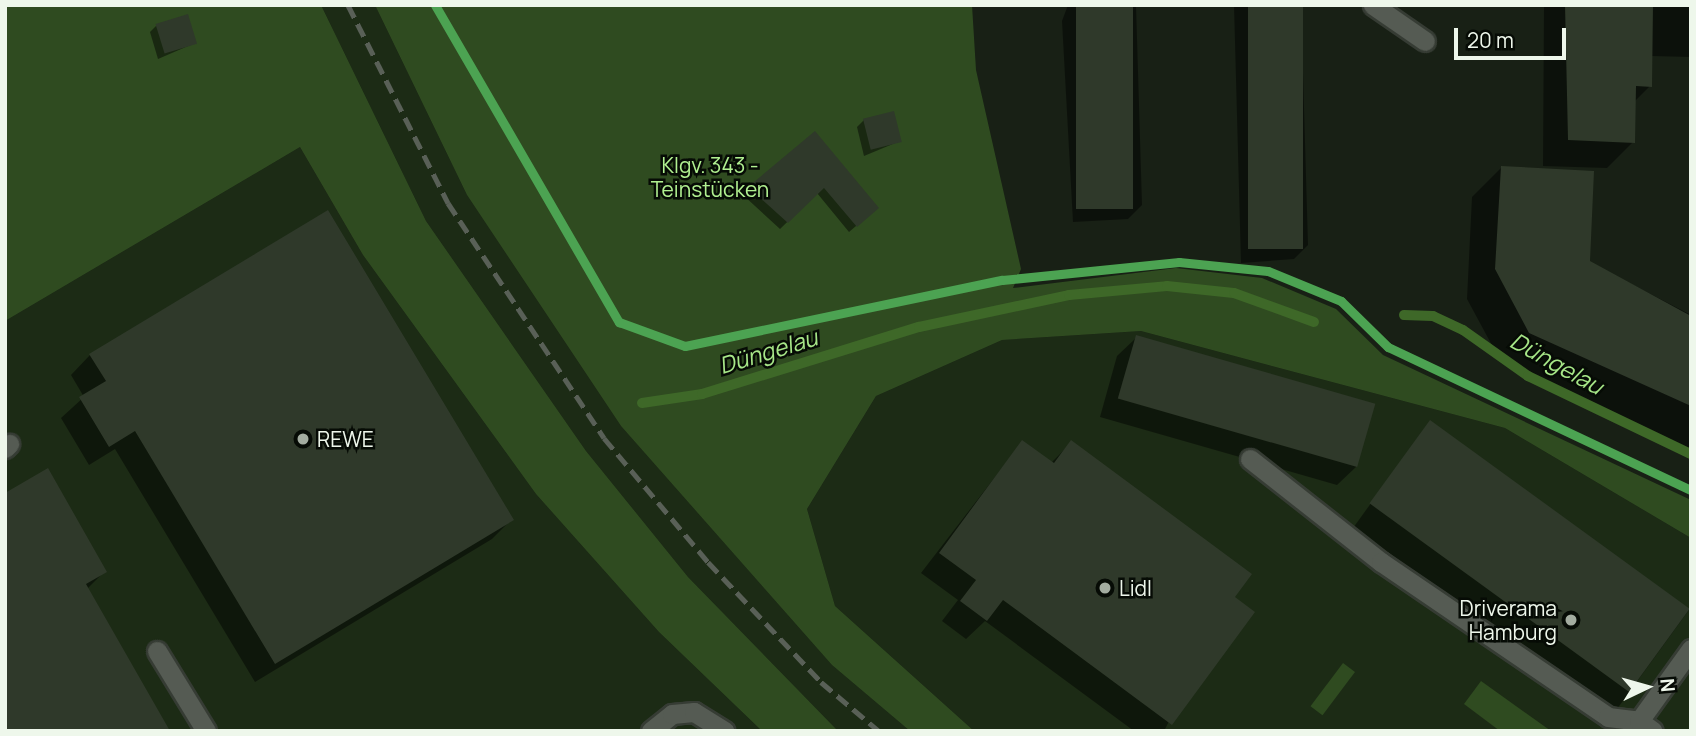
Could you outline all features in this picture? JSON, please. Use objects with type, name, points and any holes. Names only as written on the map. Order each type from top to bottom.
[{"type":"lane","points":[[1373,5],[1425,41]]},
{"type":"lane","points":[[1250,459],[1381,562],[1608,717],[1646,726],[1691,649]]},
{"type":"lane","points":[[157,651],[206,731]]},
{"type":"lane","points":[[650,731],[672,714],[694,712],[725,731]]},
{"type":"shaded area","points":[[321,5],[375,5],[467,195],[621,426],[832,665],[910,731],[838,731],[688,577],[586,451],[426,221]]},
{"type":"shaded area","points":[[300,147],[363,255],[536,494],[659,632],[762,731],[5,731],[5,321]]},
{"type":"shaded area","points":[[1141,331],[1505,428],[1691,538],[1691,731],[974,731],[835,606],[807,509],[876,396],[1002,340]]},
{"type":"green space","points":[[5,5],[321,5],[426,221],[586,451],[688,577],[838,731],[762,731],[659,632],[536,494],[363,255],[300,147],[5,321]]},
{"type":"green space","name":"Klgv. 343 - Teinstücken","points":[[375,5],[972,5],[976,70],[1021,269],[1013,288],[1176,268],[1262,278],[1336,309],[1383,355],[1691,500],[1691,538],[1505,428],[1141,331],[1002,340],[876,396],[807,509],[835,606],[974,731],[910,731],[832,665],[621,426],[467,195]]},
{"type":"green space","points":[[1343,663],[1355,672],[1322,715],[1311,706]]},
{"type":"green space","points":[[1481,681],[1551,731],[1500,731],[1464,704]]},
{"type":"building","points":[[1076,5],[1133,5],[1133,209],[1076,209]]},
{"type":"building","points":[[1248,5],[1303,5],[1303,249],[1248,249]]},
{"type":"building","points":[[1565,5],[1653,5],[1652,87],[1636,86],[1635,143],[1568,140]]},
{"type":"building","points":[[188,14],[197,44],[165,54],[155,24]]},
{"type":"building","points":[[894,111],[902,142],[871,150],[863,119]]},
{"type":"building","points":[[815,131],[879,208],[857,227],[824,188],[788,223],[748,187]]},
{"type":"building","points":[[1501,166],[1594,171],[1590,261],[1691,316],[1691,406],[1529,333],[1495,269]]},
{"type":"building","name":"REWE","points":[[328,210],[514,520],[275,664],[135,431],[109,447],[79,397],[106,381],[89,354]]},
{"type":"building","points":[[1136,335],[1375,404],[1357,467],[1118,398]]},
{"type":"building","points":[[1430,420],[1690,609],[1629,692],[1369,503]]},
{"type":"building","name":"Lidl","points":[[1022,440],[1054,463],[1071,440],[1252,574],[1235,597],[1255,612],[1172,725],[1003,600],[987,621],[960,601],[976,580],[939,553]]},
{"type":"building","points":[[48,468],[107,572],[86,584],[170,731],[5,731],[5,493]]},
{"type":"waterway","name":"Düngelau","points":[[642,403],[702,394],[919,327],[1069,295],[1167,286],[1234,293],[1314,322]]},
{"type":"waterway","name":"Düngelau","points":[[1404,315],[1433,316],[1463,330],[1528,376],[1691,454]]},
{"type":"railway","points":[[348,5],[448,203],[604,438],[708,562],[821,682],[879,731]]},
{"type":"cycle path","points":[[435,5],[619,322],[685,346],[1002,280],[1179,262],[1268,271],[1341,301],[1388,347],[1691,490]]},
{"type":"place","name":"REWE","points":[[303,439]]},
{"type":"place","name":"Lidl","points":[[1105,588]]},
{"type":"place","name":"Driverama Hamburg","points":[[1571,620]]}]
